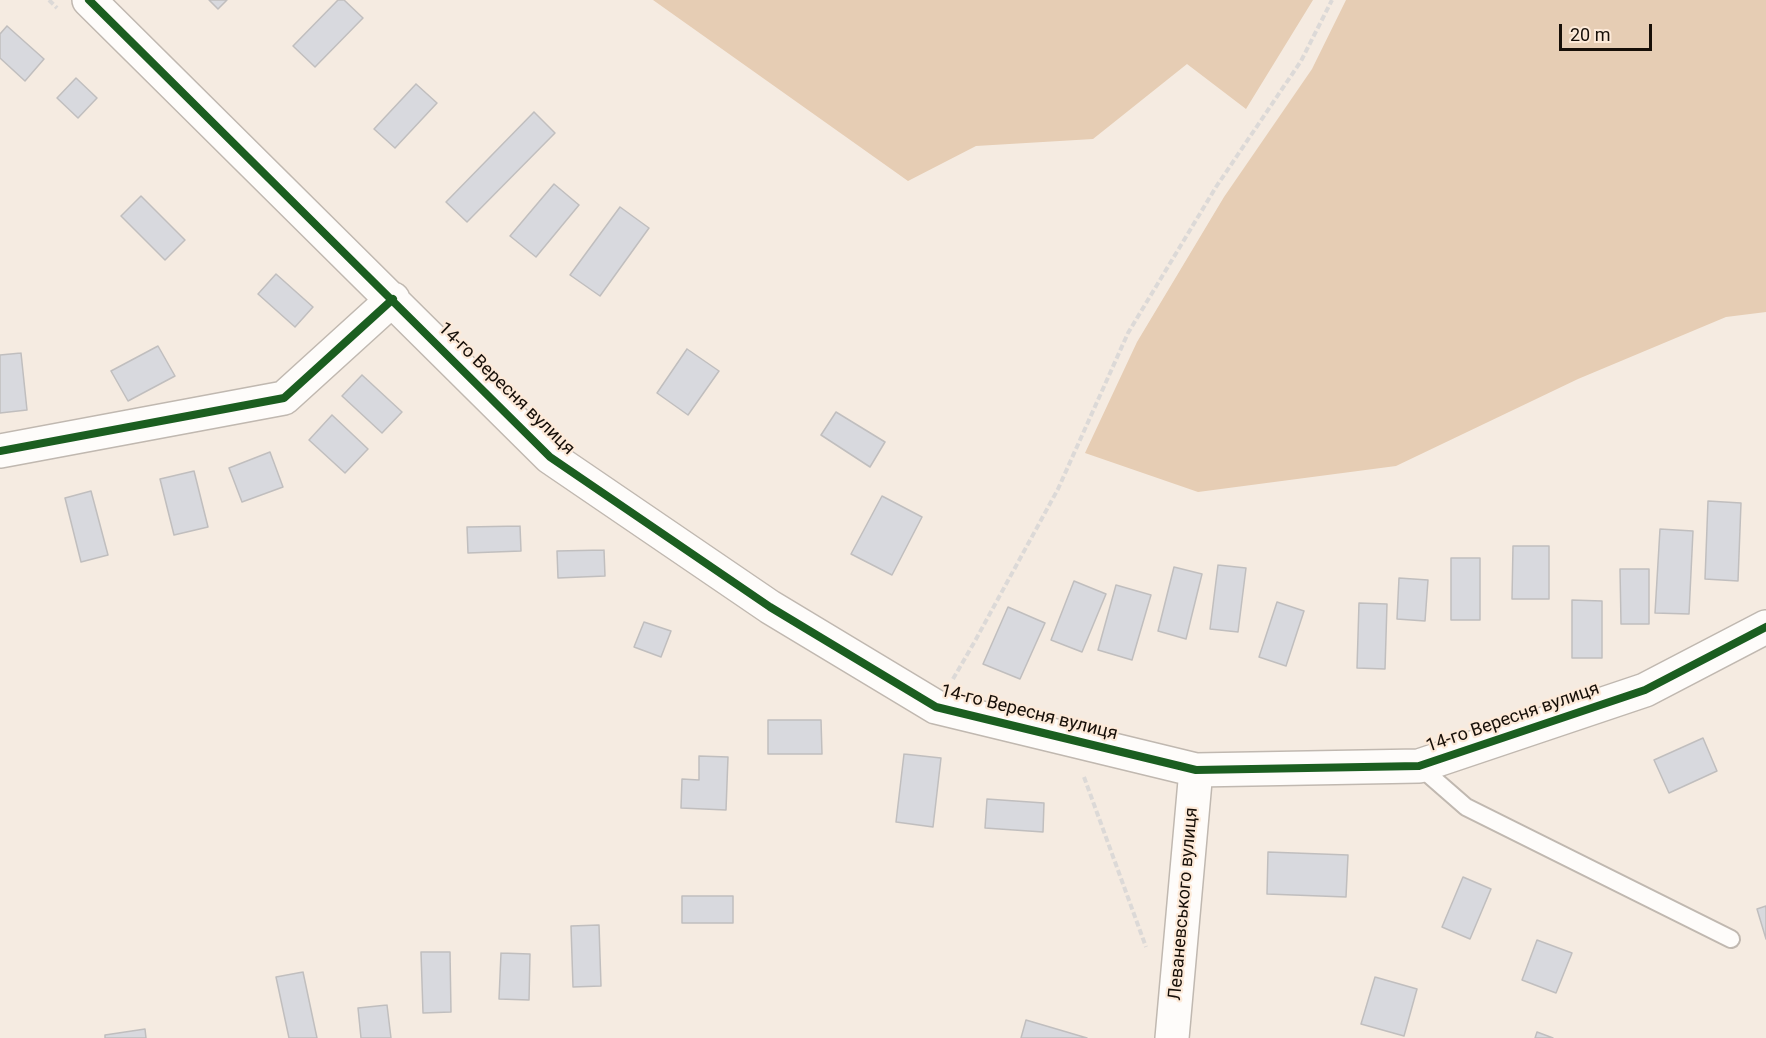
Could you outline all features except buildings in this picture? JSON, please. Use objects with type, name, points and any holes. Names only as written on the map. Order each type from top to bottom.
[{"type":"street","name":"14-го Вересня вулиця","points":[[89,0],[550,457],[770,607],[936,707],[1196,770],[1419,766],[1646,690],[1766,627]]},
{"type":"street","points":[[2,451],[284,398],[393,299]]},
{"type":"street","name":"Леваневського вулиця","points":[[1172,1038],[1196,770]]},
{"type":"lane","points":[[1419,766],[1466,807],[1731,939]]},
{"type":"path","points":[[936,707],[975,641],[1058,489],[1128,333],[1216,187],[1301,61],[1332,0]]},
{"type":"path","points":[[1070,739],[1146,947]]},
{"type":"shaded area","points":[[653,0],[1313,0],[1246,109],[1187,64],[1093,139],[976,146],[908,181]]},
{"type":"shaded area","points":[[1346,0],[1766,0],[1766,312],[1726,317],[1578,379],[1396,466],[1198,492],[1085,453],[1137,342],[1224,197],[1312,69]]},
{"type":"cycle path","points":[[89,0],[550,457],[770,607],[936,707],[1196,770],[1419,766],[1645,690],[1766,627]]},
{"type":"cycle path","points":[[0,451],[284,398],[393,299]]}]
